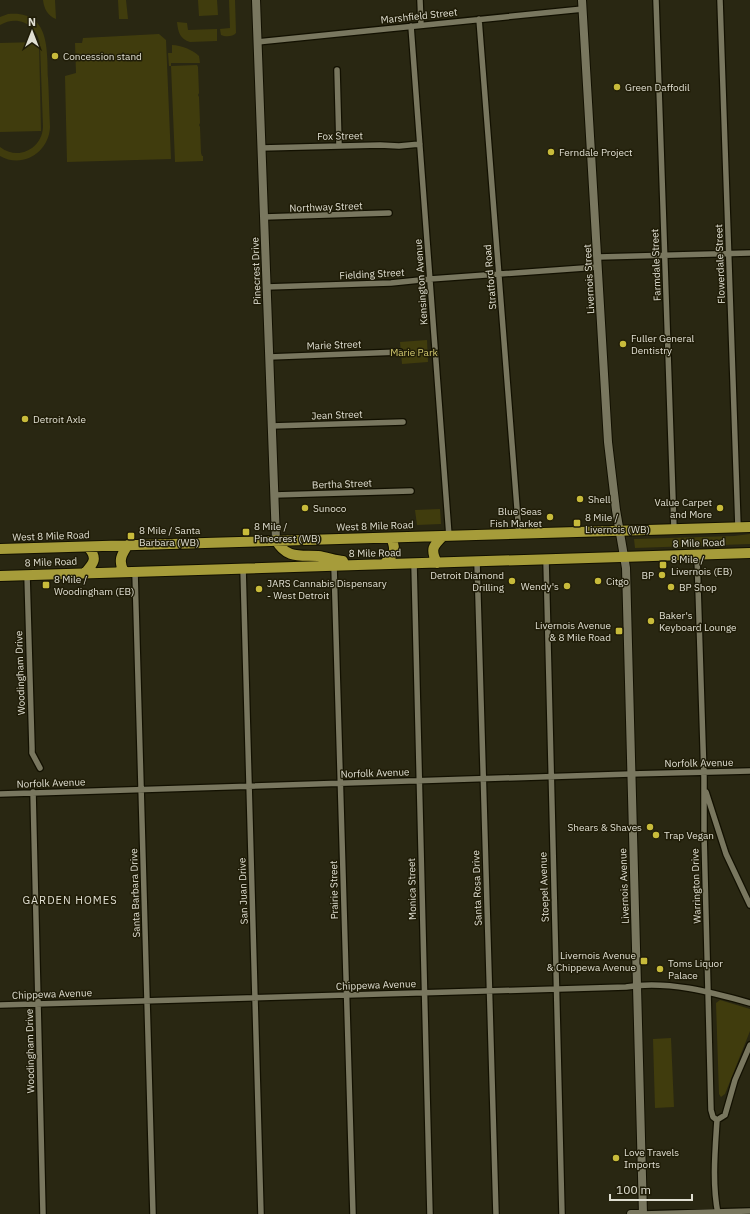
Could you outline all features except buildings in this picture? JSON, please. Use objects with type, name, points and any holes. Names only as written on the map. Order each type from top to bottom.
[{"type":"highway","name":"West 8 Mile Road","points":[[0,549],[750,527]]},
{"type":"highway","points":[[437,563],[432,550],[437,543],[446,536]]},
{"type":"highway","points":[[384,564],[395,551],[391,538]]},
{"type":"highway","points":[[276,540],[282,550],[294,555],[318,556],[361,565]]},
{"type":"highway","points":[[124,572],[120,560],[128,545]]},
{"type":"highway","points":[[85,573],[91,567],[94,559],[93,552],[88,547]]},
{"type":"highway","name":"8 Mile Road","points":[[0,576],[750,553]]},
{"type":"street","name":"Pinecrest Drive","points":[[256,0],[276,540]]},
{"type":"street","points":[[420,0],[421,25]]},
{"type":"street","name":"Livernois Street","points":[[582,0],[608,442],[619,530],[624,557]]},
{"type":"street","name":"Farmdale Street","points":[[656,0],[674,529]]},
{"type":"street","name":"Flowerdale Street","points":[[720,0],[738,527]]},
{"type":"street","name":"Marshfield Street","points":[[258,42],[583,9]]},
{"type":"street","name":"Stratford Road","points":[[479,19],[519,534]]},
{"type":"street","name":"Kensington Avenue","points":[[411,26],[430,279],[446,536]]},
{"type":"street","points":[[337,70],[339,145]]},
{"type":"street","name":"Fox Street","points":[[261,148],[339,145],[400,146],[420,144]]},
{"type":"street","name":"Northway Street","points":[[264,217],[389,214]]},
{"type":"street","points":[[598,258],[750,253]]},
{"type":"street","name":"Fielding Street","points":[[266,287],[391,283],[598,267]]},
{"type":"street","name":"Marie Street","points":[[269,356],[400,352]]},
{"type":"street","name":"Jean Street","points":[[271,426],[403,422]]},
{"type":"street","name":"Bertha Street","points":[[274,495],[411,491]]},
{"type":"street","name":"Warrington Drive","points":[[697,555],[704,772],[704,834],[711,1110],[713,1117],[717,1120],[715,1182],[718,1213]]},
{"type":"street","name":"Livernois Avenue","points":[[624,557],[626,568],[643,1214]]},
{"type":"street","name":"Stoepel Avenue","points":[[546,560],[550,777],[562,1214]]},
{"type":"street","name":"Santa Rosa Drive","points":[[477,562],[496,1214]]},
{"type":"street","name":"Monica Street","points":[[414,564],[430,1214]]},
{"type":"street","name":"Prairie Street","points":[[334,566],[353,1214]]},
{"type":"street","name":"San Juan Drive","points":[[243,568],[261,1214]]},
{"type":"street","name":"Santa Barbara Drive","points":[[135,572],[153,1214]]},
{"type":"street","name":"Woodingham Drive","points":[[27,575],[32,753],[40,768]]},
{"type":"street","name":"Norfolk Avenue","points":[[0,794],[750,771]]},
{"type":"street","points":[[704,787],[726,854],[750,905]]},
{"type":"street","name":"Woodingham Drive","points":[[32,792],[44,1214]]},
{"type":"street","name":"Chippewa Avenue","points":[[0,1005],[626,987],[636,985],[672,987],[708,992],[750,1004]]},
{"type":"street","points":[[717,1120],[725,1115],[735,1080],[750,1045]]},
{"type":"street","points":[[631,1214],[750,1211]]},
{"type":"green space","points":[[43,0],[55,0],[56,19],[47,12]]},
{"type":"green space","points":[[118,0],[126,0],[128,19],[119,19]]},
{"type":"green space","points":[[198,0],[217,0],[218,15],[199,16]]},
{"type":"green space","points":[[229,0],[235,0],[236,33],[231,36],[227,36],[221,35],[220,29],[230,28]]},
{"type":"green space","points":[[8,14],[22,14],[32,18],[39,25],[46,44],[47,55],[50,127],[49,136],[40,151],[26,159],[17,160],[9,160],[0,156],[0,147],[14,153],[21,153],[34,147],[42,135],[40,45],[35,32],[26,23],[14,21],[0,25],[0,17]]},
{"type":"green space","points":[[177,22],[187,23],[188,30],[217,29],[217,41],[187,41],[180,35]]},
{"type":"green space","points":[[159,34],[166,40],[171,159],[67,162],[65,76],[76,73],[75,43],[82,43],[83,38]]},
{"type":"green space","points":[[39,42],[41,131],[0,132],[0,43]]},
{"type":"green space","points":[[172,45],[187,48],[199,56],[200,63],[171,63],[171,66],[169,66],[168,53],[172,53]]},
{"type":"green space","points":[[197,65],[198,67],[199,125],[203,161],[175,162],[171,66]]},
{"type":"green space","name":"Marie Park","points":[[427,340],[428,362],[402,364],[400,342]]},
{"type":"green space","points":[[440,509],[441,524],[417,525],[415,510]]},
{"type":"green space","points":[[750,534],[750,544],[635,548],[634,539],[734,536]]},
{"type":"green space","points":[[720,1000],[750,1009],[750,1031],[725,1094],[721,1097],[719,1094],[716,1003]]},
{"type":"green space","points":[[671,1038],[674,1107],[655,1108],[653,1039]]},
{"type":"place","name":"Concession stand","points":[[55,56]]},
{"type":"place","name":"Green Daffodil","points":[[617,87]]},
{"type":"place","name":"Ferndale Project","points":[[551,152]]},
{"type":"place","name":"Fuller General Dentistry","points":[[623,344]]},
{"type":"place","name":"Detroit Axle","points":[[25,419]]},
{"type":"place","name":"Shell","points":[[580,499]]},
{"type":"place","name":"Sunoco","points":[[305,508]]},
{"type":"place","name":"Value Carpet and More","points":[[720,508]]},
{"type":"place","name":"Blue Seas Fish Market","points":[[550,517]]},
{"type":"place","name":"8 Mile / Livernois (WB)","points":[[577,523]]},
{"type":"place","name":"8 Mile / Pinecrest (WB)","points":[[246,532]]},
{"type":"place","name":"8 Mile / Santa Barbara (WB)","points":[[131,536]]},
{"type":"place","name":"8 Mile / Livernois (EB)","points":[[663,565]]},
{"type":"place","name":"BP","points":[[662,575]]},
{"type":"place","name":"Detroit Diamond Drilling","points":[[512,581]]},
{"type":"place","name":"Citgo","points":[[598,581]]},
{"type":"place","name":"8 Mile / Woodingham (EB)","points":[[46,585]]},
{"type":"place","name":"Wendy's","points":[[567,586]]},
{"type":"place","name":"BP Shop","points":[[671,587]]},
{"type":"place","name":"JARS Cannabis Dispensary - West Detroit","points":[[259,589]]},
{"type":"place","name":"Baker's Keyboard Lounge","points":[[651,621]]},
{"type":"place","name":"Livernois Avenue & 8 Mile Road","points":[[619,631]]},
{"type":"place","name":"Shears & Shaves","points":[[650,827]]},
{"type":"place","name":"Trap Vegan","points":[[656,835]]},
{"type":"place","name":"Livernois Avenue & Chippewa Avenue","points":[[644,961]]},
{"type":"place","name":"Toms Liquor Palace","points":[[660,969]]},
{"type":"place","name":"Love Travels Imports","points":[[616,1158]]},
{"type":"district","name":"GARDEN HOMES","points":[[70,900]]}]
